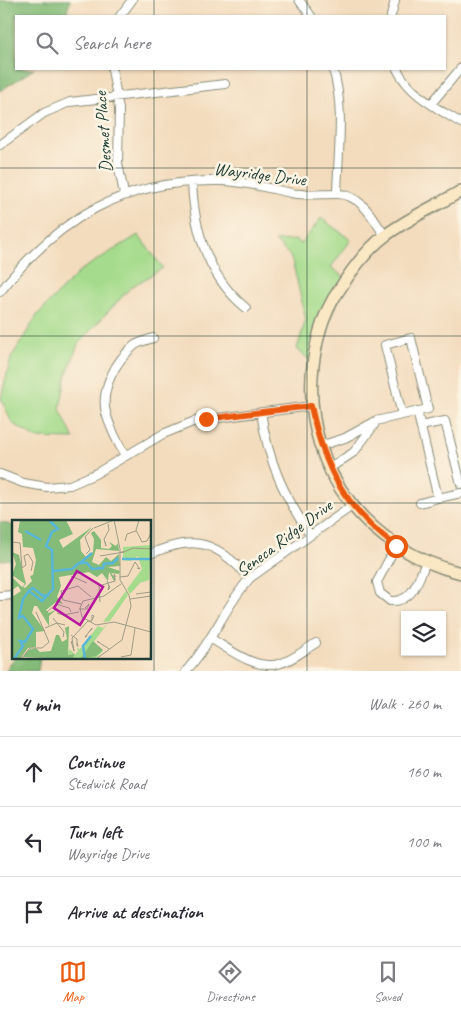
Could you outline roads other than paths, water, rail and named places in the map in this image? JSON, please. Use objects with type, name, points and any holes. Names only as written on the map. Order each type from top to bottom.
[{"type":"street","points":[[121,15],[132,0]]},
{"type":"street","points":[[299,0],[309,15]]},
{"type":"street","points":[[391,15],[394,0]]},
{"type":"street","points":[[430,104],[461,68]]},
{"type":"street","name":"Desmet Place","points":[[112,70],[117,96],[118,163],[124,194]]},
{"type":"street","points":[[333,70],[338,86],[339,103],[337,194]]},
{"type":"street","points":[[398,70],[409,87],[430,104],[461,123]]},
{"type":"street","points":[[0,145],[44,113],[70,102],[225,84]]},
{"type":"street","name":"Wayridge Drive","points":[[0,292],[19,268],[46,240],[81,217],[124,194],[192,182],[221,181],[265,186],[308,196],[337,194],[356,199],[385,236]]},
{"type":"street","points":[[192,182],[195,218],[206,255],[221,281],[246,308]]},
{"type":"street","points":[[461,191],[385,236],[362,259],[332,302],[318,337],[313,361],[311,406],[320,446],[330,468],[352,506],[378,532],[396,546],[426,562],[461,573]]},
{"type":"street","points":[[125,456],[110,428],[106,411],[108,386],[116,366],[124,357],[136,345],[152,338]]},
{"type":"street","points":[[320,446],[345,438],[376,421],[402,415],[418,411],[428,409],[410,338],[385,345],[402,415]]},
{"type":"street","points":[[0,474],[23,483],[47,487],[70,485],[95,474],[163,434],[195,422],[311,406]]},
{"type":"street","points":[[418,411],[438,498]]},
{"type":"street","points":[[261,412],[270,456],[279,482],[310,535]]},
{"type":"street","points":[[330,468],[354,452],[376,421]]},
{"type":"street","points":[[421,426],[445,421],[461,484]]},
{"type":"street","points":[[420,502],[461,494]]},
{"type":"street","name":"Seneca Ridge Drive","points":[[186,671],[198,659],[238,591],[250,578],[352,506]]},
{"type":"street","points":[[151,554],[185,543],[199,544],[216,549],[231,558],[250,578]]},
{"type":"street","points":[[396,546],[377,582],[380,593],[390,601],[405,600],[410,595],[426,562]]},
{"type":"street","points":[[210,638],[247,659],[263,664],[277,665],[316,643]]}]
